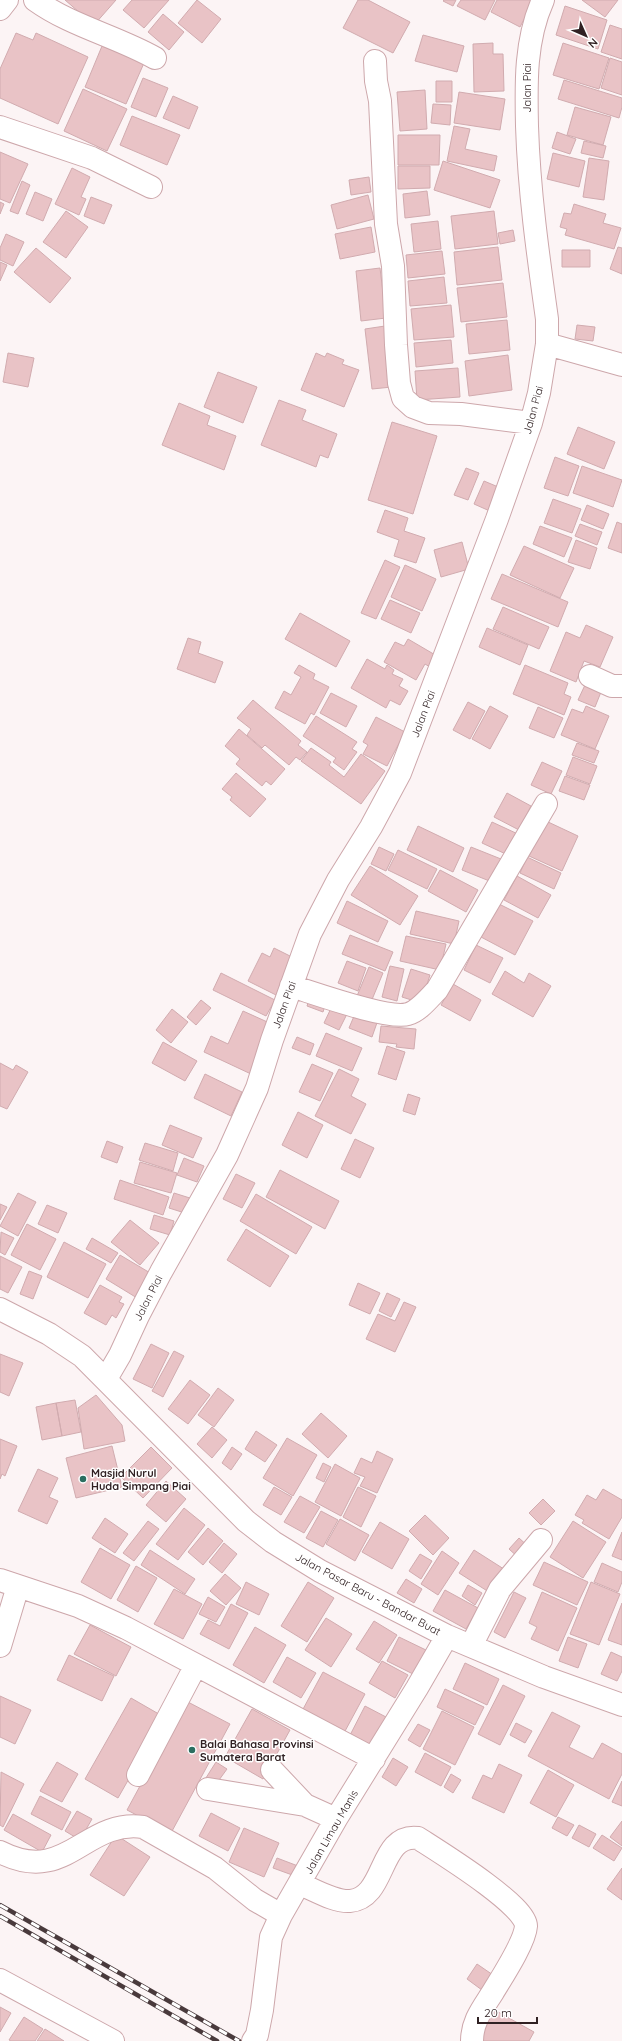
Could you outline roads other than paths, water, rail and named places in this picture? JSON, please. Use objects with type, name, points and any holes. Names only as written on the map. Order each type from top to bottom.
[{"type":"street","points":[[0,8],[7,0]]},
{"type":"street","points":[[35,0],[52,12],[136,47],[155,58]]},
{"type":"street","name":"Jalan Piai","points":[[106,1379],[120,1355],[141,1310],[227,1155],[257,1088],[310,934],[338,880],[371,827],[400,773],[497,520],[531,424],[539,393],[547,344],[547,319],[529,172],[526,93],[528,54],[538,11],[543,0]]},
{"type":"street","points":[[375,61],[380,108],[386,224],[392,266],[399,383],[403,398],[413,408],[429,413],[461,414],[531,424]]},
{"type":"street","points":[[0,127],[92,158],[151,187]]},
{"type":"street","points":[[547,344],[622,366]]},
{"type":"street","points":[[590,676],[612,686],[622,686]]},
{"type":"street","points":[[291,986],[366,1009],[401,1016],[410,1014],[437,990],[546,804]]},
{"type":"street","name":"Jalan Pasar Baru - Bandar Buat","points":[[0,1309],[49,1334],[82,1356],[240,1516],[268,1538],[320,1571],[447,1636],[544,1677],[622,1705]]},
{"type":"street","points":[[471,1646],[500,1589],[541,1540]]},
{"type":"street","points":[[0,1646],[9,1583],[78,1606],[196,1665],[374,1759]]},
{"type":"street","name":"Jalan Limau Manis","points":[[253,2041],[257,2035],[262,2010],[272,1937],[281,1915],[300,1884],[336,1818],[374,1759],[447,1636]]},
{"type":"street","points":[[138,1775],[196,1665]]},
{"type":"street","points":[[272,1770],[305,1805]]},
{"type":"street","points":[[208,1789],[305,1805],[336,1818]]},
{"type":"street","points":[[0,1852],[12,1858],[27,1862],[45,1862],[65,1855],[118,1827],[130,1826],[143,1828],[215,1868],[255,1900],[281,1915]]},
{"type":"street","points":[[300,1884],[337,1898],[350,1901],[357,1899],[374,1884],[397,1843],[410,1837],[418,1838],[504,1897],[523,1917],[526,1924],[525,1934],[509,1965],[474,2022],[472,2041]]},
{"type":"street","points":[[0,1980],[112,2041]]},
{"type":"railway","points":[[0,1905],[239,2041]]},
{"type":"railway","points":[[0,1916],[217,2041]]},
{"type":"place","name":"Masjid Nurul Huda Simpang Piai","points":[[83,1479]]},
{"type":"place","name":"Balai Bahasa Provinsi Sumatera Barat","points":[[192,1750]]}]
